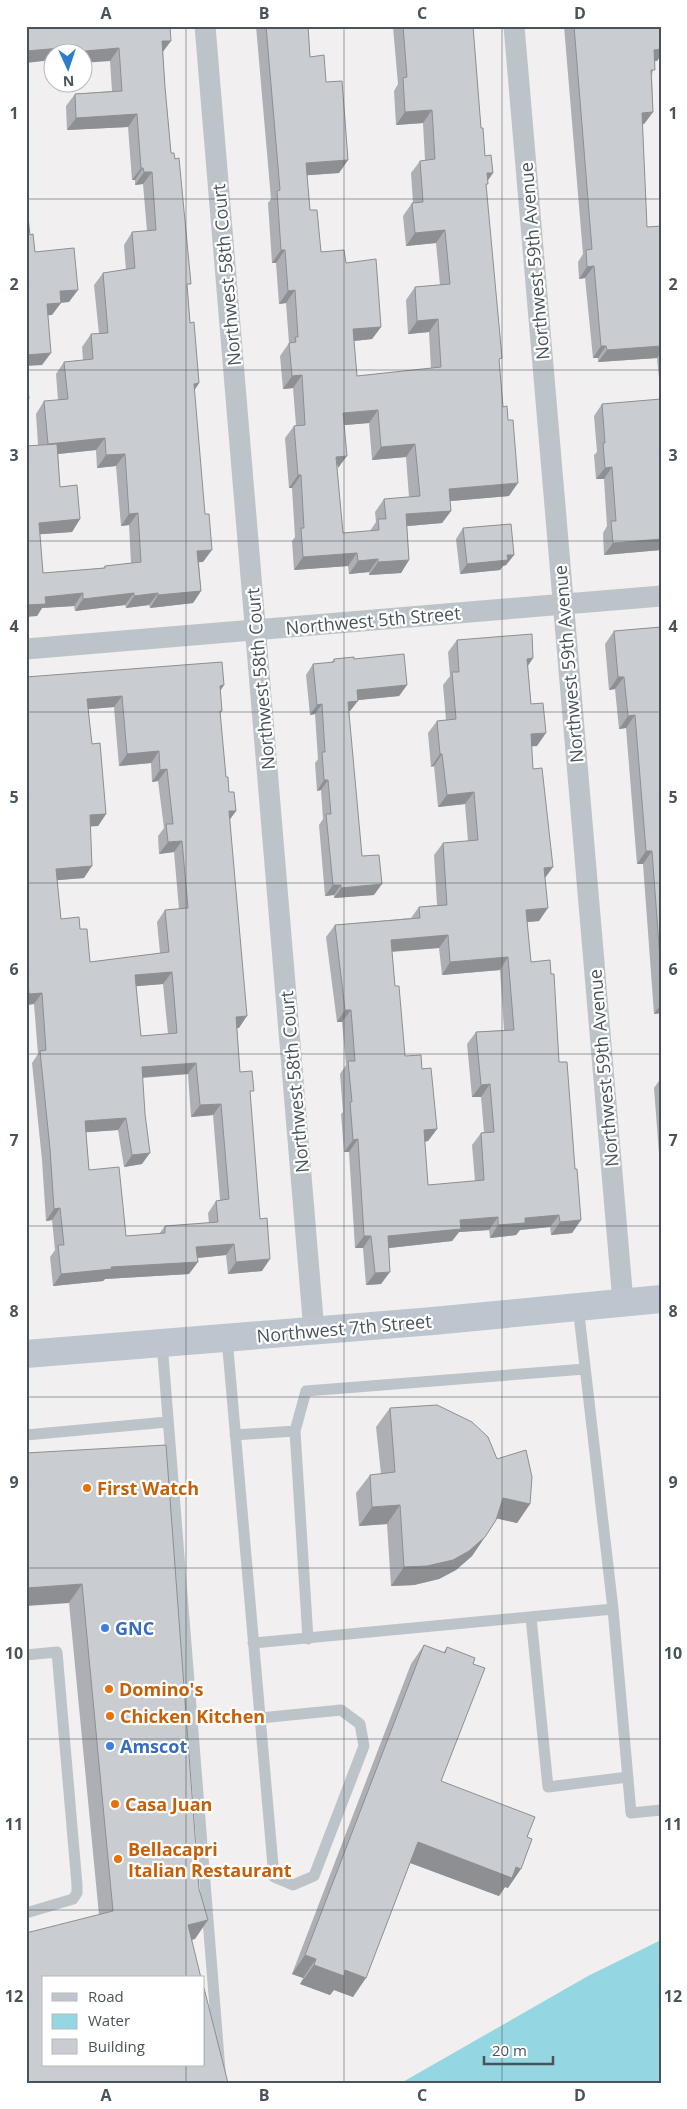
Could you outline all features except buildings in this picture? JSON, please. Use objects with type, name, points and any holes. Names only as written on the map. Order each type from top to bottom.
[{"type":"main road","name":"Northwest 7th Street","points":[[26,1354],[314,1331],[622,1302],[660,1301]]},
{"type":"street","name":"Northwest 58th Court","points":[[206,26],[314,1331]]},
{"type":"street","name":"Northwest 59th Avenue","points":[[514,26],[622,1302]]},
{"type":"street","name":"Northwest 5th Street","points":[[26,649],[661,596]]},
{"type":"lane","points":[[578,1306],[613,1609],[631,1814],[661,1810]]},
{"type":"lane","points":[[227,1338],[235,1435],[254,1643],[260,1718],[274,1876],[293,1885],[314,1876],[364,1746],[360,1724],[341,1710],[260,1718]]},
{"type":"lane","points":[[162,1343],[211,1933],[221,2083]]},
{"type":"lane","points":[[308,1638],[295,1431],[306,1391],[585,1369]]},
{"type":"lane","points":[[26,1435],[168,1422]]},
{"type":"lane","points":[[235,1435],[295,1431]]},
{"type":"lane","points":[[254,1643],[613,1609]]},
{"type":"lane","points":[[531,1617],[548,1787],[628,1777]]},
{"type":"lane","points":[[26,1655],[57,1652],[77,1893],[73,1899],[26,1913]]},
{"type":"water","points":[[661,1940],[661,2083],[401,2083],[588,1976]]},
{"type":"place","name":"First Watch","points":[[87,1488]]},
{"type":"place","name":"GNC","points":[[105,1628]]},
{"type":"place","name":"Domino's","points":[[109,1689]]},
{"type":"place","name":"Chicken Kitchen","points":[[110,1716]]},
{"type":"place","name":"Amscot","points":[[110,1746]]},
{"type":"place","name":"Casa Juan","points":[[115,1804]]},
{"type":"place","name":"Bellacapri Italian Restaurant","points":[[118,1859]]}]
